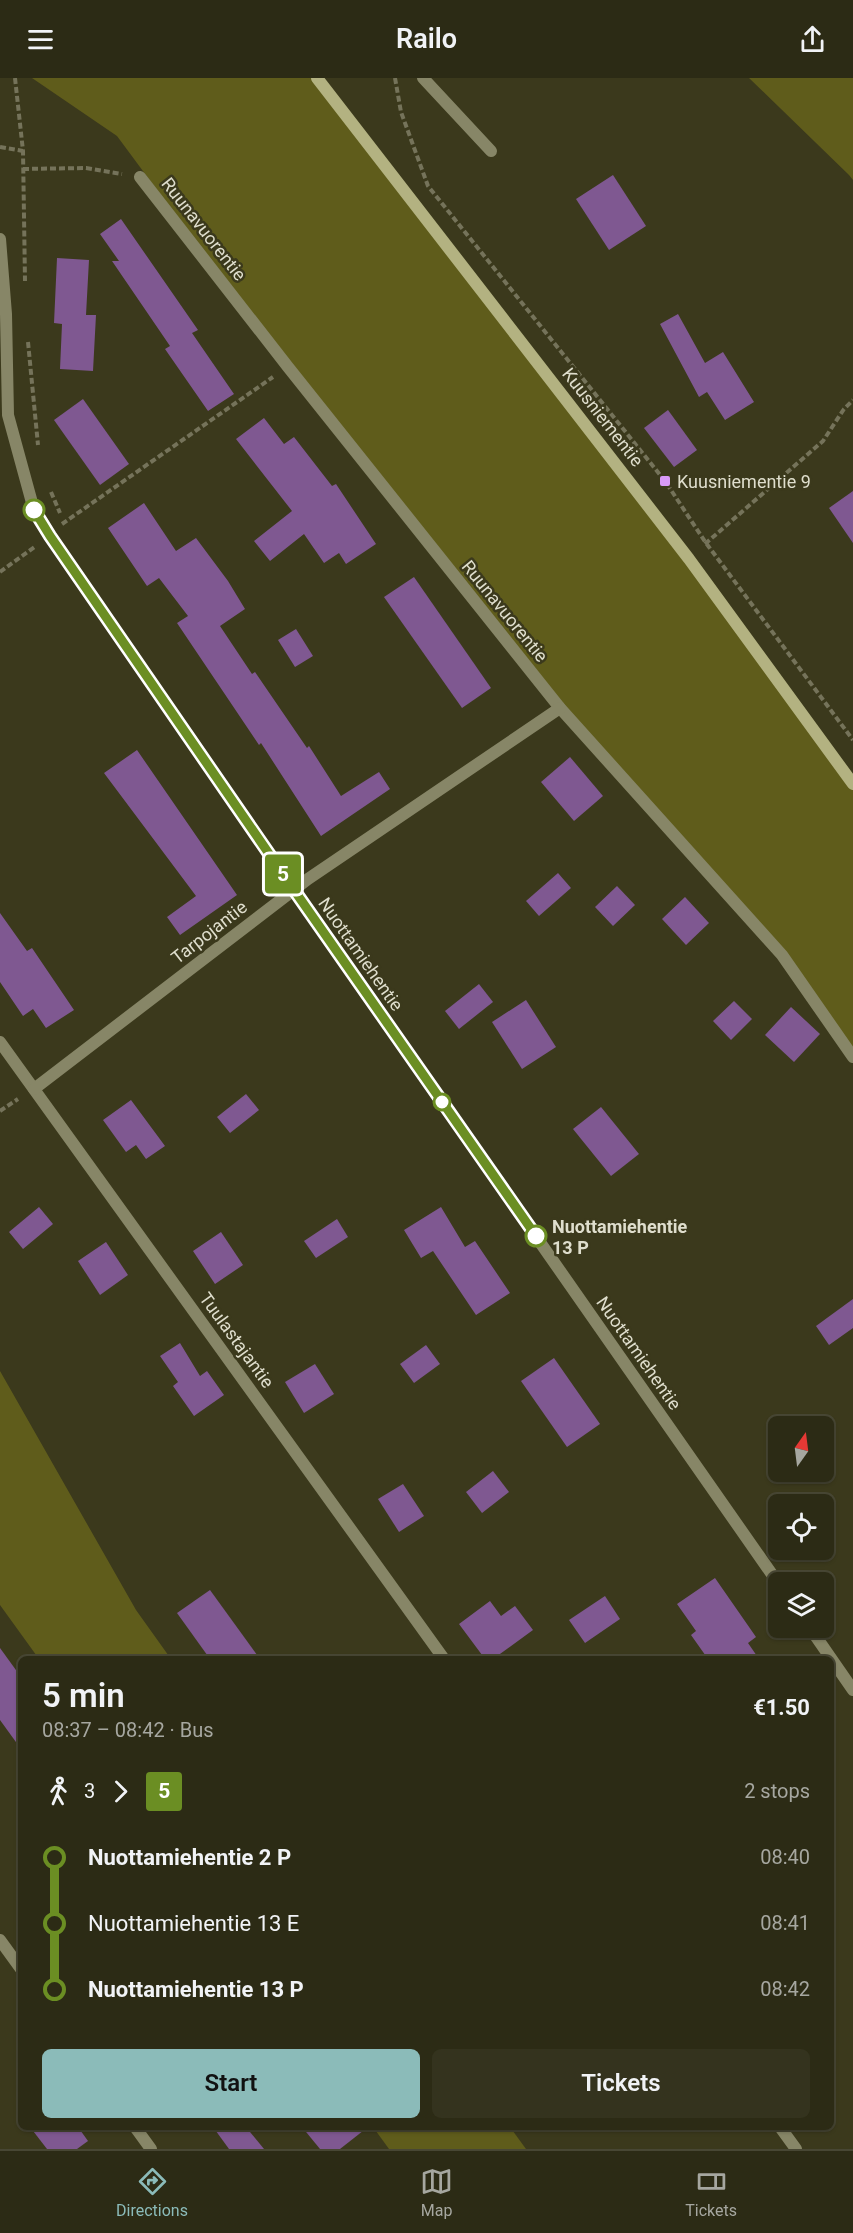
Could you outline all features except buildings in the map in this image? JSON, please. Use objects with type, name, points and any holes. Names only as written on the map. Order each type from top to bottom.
[{"type":"street","name":"Kuusniementie","points":[[317,78],[689,558],[853,784]]},
{"type":"street","points":[[423,78],[490,151]]},
{"type":"street","name":"Ruunavuorentie","points":[[140,177],[560,708],[782,955],[853,1057]]},
{"type":"street","name":"Nuottamiehentie","points":[[0,238],[6,314],[8,415],[34,510],[294,890],[770,1572]]},
{"type":"street","name":"Tarpojantie","points":[[34,1089],[294,890],[560,708]]},
{"type":"street","name":"Tuulastajantie","points":[[0,1042],[442,1656]]},
{"type":"street","points":[[817,1638],[829,1656]]},
{"type":"street","points":[[834,1663],[853,1690]]},
{"type":"street","points":[[0,1940],[18,1965]]},
{"type":"street","points":[[137,2130],[151,2149]]},
{"type":"street","points":[[782,2130],[796,2149]]},
{"type":"path","points":[[15,78],[23,151],[25,292]]},
{"type":"path","points":[[395,78],[401,112],[428,186],[665,481],[706,543],[853,740]]},
{"type":"path","points":[[0,147],[23,151]]},
{"type":"path","points":[[23,169],[86,168],[140,177]]},
{"type":"path","points":[[27,338],[39,456]]},
{"type":"path","points":[[64,522],[288,367]]},
{"type":"path","points":[[689,558],[823,441],[844,409],[853,400]]},
{"type":"path","points":[[50,490],[64,522],[71,531]]},
{"type":"shaded area","points":[[32,78],[317,78],[853,784],[853,1057],[782,955],[560,708],[288,367],[117,136]]},
{"type":"shaded area","points":[[749,78],[853,78],[853,180],[849,175]]},
{"type":"shaded area","points":[[0,1371],[136,1610],[169,1656],[37,1656],[0,1605]]},
{"type":"shaded area","points":[[375,2130],[512,2130],[526,2149],[389,2149]]},
{"type":"bus line","name":"5","points":[[34,510],[294,890],[536,1236]]},
{"type":"place","name":"Kuusniementie 9","points":[[665,481]]},
{"type":"place","name":"Nuottamiehentie 13 P","points":[[536,1236]]}]
